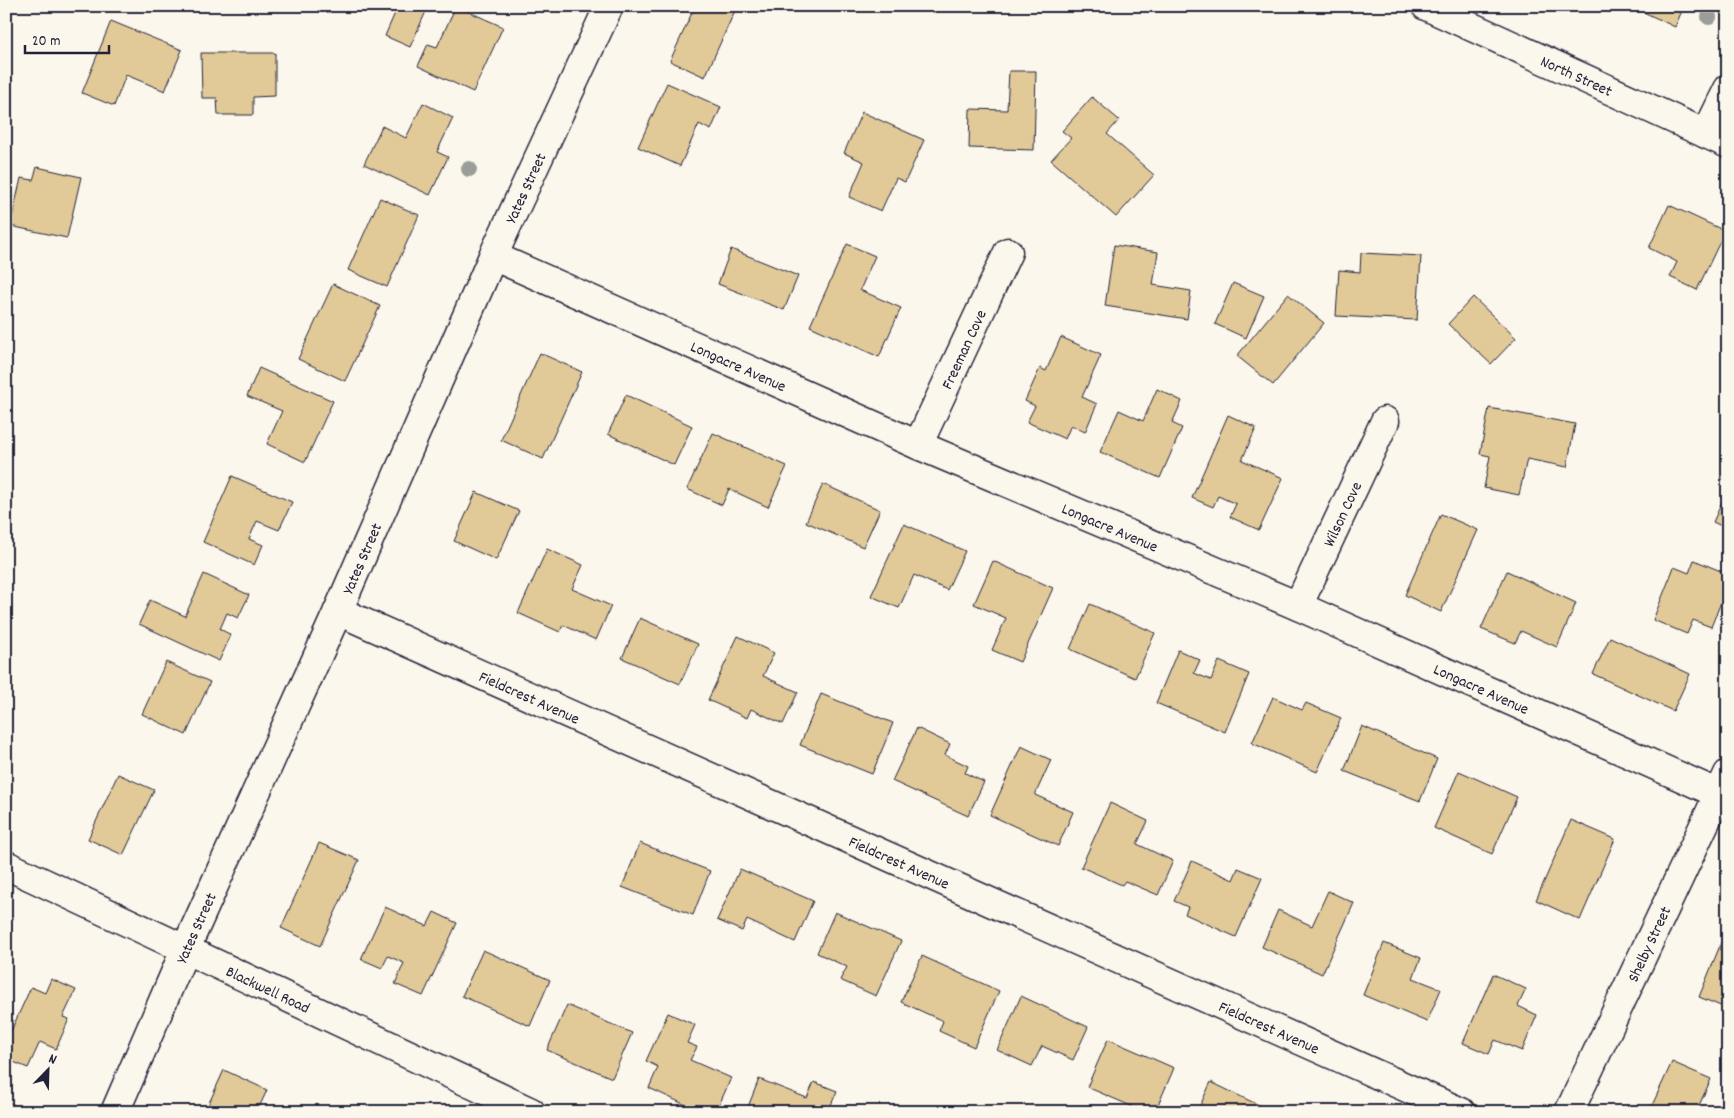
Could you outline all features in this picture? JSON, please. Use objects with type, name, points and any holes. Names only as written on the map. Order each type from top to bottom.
[{"type":"street","name":"Yates Street","points":[[115,1112],[185,950],[338,611],[493,256],[609,6]]},
{"type":"street","name":"North Street","points":[[1426,6],[1717,139]]},
{"type":"street","points":[[1717,139],[1728,89]]},
{"type":"street","name":"Freeman Cove","points":[[918,445],[1008,252]]},
{"type":"street","name":"Longacre Avenue","points":[[493,256],[918,445],[1725,789]]},
{"type":"street","name":"Wilson Cove","points":[[1298,606],[1385,421]]},
{"type":"street","name":"Fieldcrest Avenue","points":[[338,611],[1461,1112]]},
{"type":"street","name":"Shelby Street","points":[[1569,1112],[1725,789]]},
{"type":"street","name":"Blackwell Road","points":[[6,865],[531,1112]]},
{"type":"building","points":[[398,6],[428,7],[410,47],[385,36]]},
{"type":"building","points":[[456,6],[503,27],[473,92],[418,66],[428,44],[437,47]]},
{"type":"building","points":[[695,6],[737,6],[705,77],[670,61]]},
{"type":"building","points":[[1631,6],[1684,6],[1675,27]]},
{"type":"building","points":[[111,21],[182,50],[165,91],[126,75],[114,106],[82,93]]},
{"type":"building","points":[[201,53],[275,53],[275,96],[253,97],[253,115],[218,115],[217,98],[202,98]]},
{"type":"building","points":[[1009,71],[1036,71],[1034,150],[969,148],[970,109],[1007,110]]},
{"type":"building","points":[[667,83],[721,107],[711,130],[699,124],[680,166],[638,147]]},
{"type":"building","points":[[1092,97],[1119,120],[1107,134],[1154,175],[1116,217],[1051,160],[1071,138],[1062,131]]},
{"type":"building","points":[[423,103],[453,118],[437,152],[448,157],[430,195],[364,164],[382,126],[406,138]]},
{"type":"building","points":[[862,112],[924,140],[905,182],[896,178],[881,211],[849,197],[864,162],[844,153]]},
{"type":"building","points":[[37,167],[81,177],[67,238],[10,226],[21,178],[33,180]]},
{"type":"building","points":[[380,198],[419,215],[387,287],[348,270]]},
{"type":"building","points":[[1669,205],[1725,231],[1697,290],[1670,277],[1677,262],[1649,248]]},
{"type":"building","points":[[847,244],[875,256],[860,290],[901,308],[879,357],[810,326]]},
{"type":"building","points":[[1114,245],[1158,252],[1153,285],[1191,291],[1187,319],[1105,306]]},
{"type":"building","points":[[731,249],[798,276],[784,310],[718,284]]},
{"type":"building","points":[[1361,253],[1421,256],[1417,320],[1336,316],[1339,270],[1360,272]]},
{"type":"building","points":[[1233,283],[1264,296],[1246,338],[1215,324]]},
{"type":"building","points":[[333,284],[380,306],[345,381],[298,359]]},
{"type":"building","points":[[1288,294],[1324,323],[1273,385],[1237,356]]},
{"type":"building","points":[[1473,297],[1516,338],[1491,364],[1448,324]]},
{"type":"building","points":[[1061,337],[1101,355],[1082,397],[1097,404],[1085,432],[1071,425],[1065,439],[1027,422],[1035,406],[1025,401],[1040,368],[1046,371]]},
{"type":"building","points":[[540,353],[582,372],[543,459],[501,440]]},
{"type":"building","points":[[259,368],[333,401],[305,462],[267,444],[282,411],[247,396]]},
{"type":"building","points":[[1157,389],[1182,401],[1172,423],[1182,428],[1160,478],[1100,452],[1119,410],[1143,421]]},
{"type":"building","points":[[626,395],[692,426],[674,465],[608,434]]},
{"type":"building","points":[[1489,408],[1575,424],[1567,467],[1527,459],[1519,495],[1484,488],[1490,456],[1480,454]]},
{"type":"building","points":[[1228,415],[1256,428],[1242,460],[1283,478],[1259,530],[1230,517],[1236,504],[1218,496],[1213,507],[1192,498]]},
{"type":"building","points":[[713,433],[787,466],[768,507],[729,489],[722,505],[687,489]]},
{"type":"building","points":[[232,476],[292,502],[279,530],[257,521],[249,539],[263,545],[254,565],[203,542]]},
{"type":"building","points":[[823,484],[880,510],[863,547],[806,522]]},
{"type":"building","points":[[1728,489],[1728,529],[1713,522]]},
{"type":"building","points":[[476,492],[519,511],[496,560],[454,541]]},
{"type":"building","points":[[1441,514],[1478,530],[1441,612],[1405,595]]},
{"type":"building","points":[[904,524],[965,551],[947,590],[914,575],[899,608],[871,596]]},
{"type":"building","points":[[547,549],[583,565],[572,589],[611,606],[596,640],[563,625],[560,632],[518,613]]},
{"type":"building","points":[[1694,560],[1728,574],[1728,585],[1711,627],[1693,620],[1687,634],[1653,620],[1674,567],[1689,573]]},
{"type":"building","points":[[993,561],[1053,588],[1020,662],[992,650],[1006,618],[974,604]]},
{"type":"building","points":[[1507,571],[1576,603],[1557,647],[1521,631],[1515,643],[1481,629]]},
{"type":"building","points":[[204,574],[249,595],[238,618],[227,613],[220,629],[231,635],[219,661],[139,624],[150,600],[185,616]]},
{"type":"building","points":[[1090,604],[1155,633],[1135,678],[1070,649]]},
{"type":"building","points":[[640,618],[698,644],[680,684],[622,658]]},
{"type":"building","points":[[738,636],[774,653],[763,676],[798,692],[783,724],[751,709],[747,718],[708,700]]},
{"type":"building","points":[[1610,637],[1690,674],[1673,711],[1593,674]]},
{"type":"building","points":[[1178,650],[1200,660],[1194,673],[1211,680],[1219,661],[1249,674],[1225,732],[1156,703]]},
{"type":"building","points":[[166,662],[210,682],[186,735],[142,714]]},
{"type":"building","points":[[821,694],[893,723],[872,774],[800,745]]},
{"type":"building","points":[[1273,697],[1302,710],[1306,703],[1341,718],[1317,772],[1252,743]]},
{"type":"building","points":[[1362,726],[1437,759],[1420,801],[1344,771]]},
{"type":"building","points":[[917,728],[950,744],[945,755],[968,766],[965,773],[984,782],[968,816],[892,781]]},
{"type":"building","points":[[1021,746],[1051,760],[1035,795],[1073,812],[1058,846],[990,815]]},
{"type":"building","points":[[1459,771],[1517,797],[1492,854],[1434,828]]},
{"type":"building","points":[[118,774],[154,790],[123,855],[88,839]]},
{"type":"building","points":[[1110,803],[1148,821],[1137,844],[1173,861],[1158,895],[1125,881],[1122,885],[1081,867]]},
{"type":"building","points":[[1571,820],[1615,839],[1580,920],[1536,900]]},
{"type":"building","points":[[319,843],[359,860],[320,946],[281,928]]},
{"type":"building","points":[[640,843],[710,871],[693,915],[622,887]]},
{"type":"building","points":[[1192,861],[1233,880],[1238,868],[1262,878],[1236,937],[1185,914],[1188,907],[1174,901]]},
{"type":"building","points":[[740,869],[813,901],[795,942],[747,920],[742,931],[717,920]]},
{"type":"building","points":[[1328,891],[1354,903],[1322,974],[1262,947],[1278,910],[1312,926]]},
{"type":"building","points":[[385,907],[427,926],[434,912],[457,923],[423,996],[395,984],[404,963],[388,956],[382,968],[361,959]]},
{"type":"building","points":[[835,912],[901,941],[876,996],[840,980],[847,967],[817,953]]},
{"type":"building","points":[[1728,926],[1728,1009],[1699,997]]},
{"type":"building","points":[[1384,943],[1421,958],[1413,978],[1441,989],[1427,1022],[1363,995]]},
{"type":"building","points":[[483,950],[550,980],[530,1026],[462,996]]},
{"type":"building","points":[[922,956],[999,991],[974,1047],[939,1031],[943,1021],[901,1002]]},
{"type":"building","points":[[1493,974],[1526,989],[1518,1006],[1537,1015],[1522,1051],[1495,1040],[1489,1054],[1463,1043]]},
{"type":"building","points":[[51,979],[76,990],[63,1017],[69,1019],[56,1049],[40,1042],[28,1068],[6,1059],[6,1042],[31,987],[45,993]]},
{"type":"building","points":[[1021,996],[1088,1027],[1073,1060],[1042,1046],[1032,1066],[997,1050]]},
{"type":"building","points":[[567,1005],[632,1033],[612,1078],[547,1050]]},
{"type":"building","points":[[668,1013],[695,1025],[687,1043],[697,1047],[690,1060],[731,1078],[716,1112],[701,1112],[649,1088],[658,1067],[646,1061]]},
{"type":"building","points":[[1108,1039],[1174,1068],[1155,1112],[1128,1112],[1131,1106],[1087,1087]]},
{"type":"building","points":[[1672,1062],[1711,1079],[1696,1112],[1649,1112]]},
{"type":"building","points":[[224,1070],[267,1090],[257,1112],[205,1112]]},
{"type":"building","points":[[759,1079],[807,1098],[814,1082],[837,1091],[828,1112],[746,1112]]},
{"type":"building","points":[[1211,1082],[1248,1100],[1275,1112],[1197,1112]]},
{"type":"building","points":[[6,1101],[30,1112],[6,1112]]}]
